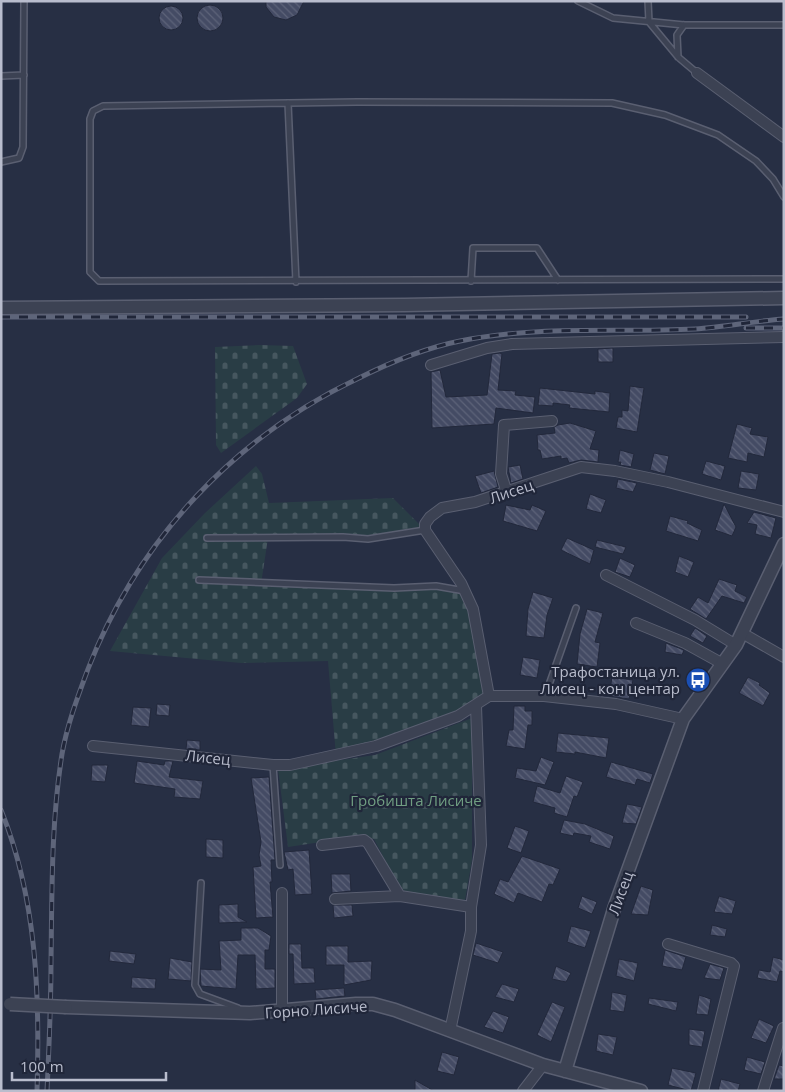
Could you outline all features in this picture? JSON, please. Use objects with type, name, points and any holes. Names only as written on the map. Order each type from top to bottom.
[{"type":"street","points":[[697,73],[784,137]]},
{"type":"street","points":[[1,308],[404,305],[784,298]]},
{"type":"street","points":[[430,365],[488,348],[512,344],[784,337]]},
{"type":"street","points":[[507,493],[501,474],[504,424],[552,421]]},
{"type":"street","name":"Лисец","points":[[425,530],[425,524],[430,517],[442,508],[475,502],[507,493],[581,467],[615,471],[659,480],[784,512]]},
{"type":"street","points":[[425,530],[448,562],[473,609],[479,630],[490,696],[544,696],[616,704],[683,718]]},
{"type":"street","name":"Лисец","points":[[565,1071],[615,906],[683,718],[736,644],[784,544]]},
{"type":"street","points":[[606,575],[695,620],[736,644]]},
{"type":"street","points":[[636,624],[685,643],[723,664]]},
{"type":"street","points":[[742,633],[784,658]]},
{"type":"street","name":"Лисец","points":[[93,746],[273,765],[290,765],[376,746],[420,732],[476,706],[490,696]]},
{"type":"street","points":[[450,1031],[471,931],[471,908],[481,845],[476,706]]},
{"type":"street","points":[[322,845],[364,840],[368,843],[400,896]]},
{"type":"street","points":[[282,893],[282,1011]]},
{"type":"street","points":[[335,899],[400,896],[471,908]]},
{"type":"street","points":[[668,944],[734,966],[703,1091]]},
{"type":"street","name":"Горно Лисиче","points":[[6,1004],[250,1013],[374,1004],[542,1065],[641,1091]]},
{"type":"street","points":[[763,1091],[783,1028]]},
{"type":"street","points":[[522,1091],[542,1065]]},
{"type":"lane","points":[[1,162],[19,158],[23,148],[24,1]]},
{"type":"lane","points":[[578,1],[613,18],[684,25],[784,25]]},
{"type":"lane","points":[[648,1],[649,22],[678,57],[697,73]]},
{"type":"lane","points":[[678,57],[677,35],[684,25]]},
{"type":"lane","points":[[1,76],[24,76]]},
{"type":"lane","points":[[288,103],[296,282]]},
{"type":"lane","points":[[784,197],[774,179],[756,161],[718,135],[665,115],[612,103],[288,103],[103,106],[93,111],[90,119],[90,272],[99,281],[112,283],[784,279]]},
{"type":"lane","points":[[471,281],[473,248],[537,248],[558,280]]},
{"type":"lane","points":[[207,538],[343,537],[368,539],[425,530]]},
{"type":"lane","points":[[200,580],[394,588],[436,586],[465,591]]},
{"type":"lane","points":[[544,696],[576,608]]},
{"type":"lane","points":[[273,765],[280,865]]},
{"type":"lane","points":[[201,883],[195,985],[197,991],[250,1013]]},
{"type":"green space","points":[[293,346],[307,384],[297,398],[221,453],[216,445],[215,347]]},
{"type":"green space","points":[[256,466],[262,474],[269,503],[393,498],[425,530],[368,539],[268,538],[261,584],[360,587],[427,586],[465,591],[489,696],[476,706],[336,756],[328,661],[241,663],[110,651],[162,558],[205,513]]},
{"type":"green space","name":"Гробишта Лисиче","points":[[472,718],[472,860],[465,900],[410,895],[399,887],[374,839],[354,837],[288,847],[278,769],[375,755]]},
{"type":"building","points":[[266,1],[304,1],[297,15],[286,20],[274,17],[266,7]]},
{"type":"building","points":[[210,5],[219,9],[223,18],[219,27],[210,31],[201,27],[197,18],[201,9]]},
{"type":"building","points":[[171,6],[180,9],[183,18],[180,27],[171,30],[162,27],[159,18],[162,9]]},
{"type":"building","points":[[613,348],[613,362],[598,362],[598,349]]},
{"type":"building","points":[[492,354],[502,354],[498,390],[516,391],[515,395],[535,397],[533,413],[496,408],[494,424],[432,428],[431,372],[440,370],[446,397],[487,395]]},
{"type":"building","points":[[630,386],[644,388],[637,432],[616,428],[618,417],[622,417],[622,410],[628,411]]},
{"type":"building","points":[[540,388],[595,394],[595,391],[610,393],[609,412],[569,408],[570,405],[553,403],[553,406],[538,405]]},
{"type":"building","points":[[570,423],[596,431],[590,449],[599,450],[598,462],[581,460],[569,463],[567,458],[561,459],[561,456],[542,459],[540,450],[538,450],[537,435],[555,433],[554,427]]},
{"type":"building","points":[[737,424],[752,428],[750,434],[768,437],[764,457],[748,453],[747,462],[728,458]]},
{"type":"building","points":[[620,450],[634,454],[631,467],[620,465],[621,462],[618,462]]},
{"type":"building","points":[[654,453],[669,456],[665,474],[650,470]]},
{"type":"building","points":[[706,461],[725,466],[721,480],[702,474]]},
{"type":"building","points":[[520,465],[523,479],[511,483],[508,467]]},
{"type":"building","points":[[494,471],[498,487],[481,493],[475,476]]},
{"type":"building","points":[[741,471],[759,474],[756,490],[738,488]]},
{"type":"building","points":[[618,479],[637,483],[633,492],[616,488]]},
{"type":"building","points":[[590,494],[606,500],[601,513],[586,509]]},
{"type":"building","points":[[724,504],[736,527],[732,536],[715,530]]},
{"type":"building","points":[[506,505],[530,510],[532,505],[546,511],[537,531],[503,521]]},
{"type":"building","points":[[754,512],[776,518],[771,538],[755,534],[757,525],[747,523]]},
{"type":"building","points":[[670,516],[688,521],[687,523],[702,530],[698,541],[666,531]]},
{"type":"building","points":[[567,538],[594,550],[590,564],[561,550]]},
{"type":"building","points":[[597,540],[626,547],[623,554],[595,547]]},
{"type":"building","points":[[679,556],[694,562],[688,577],[675,572]]},
{"type":"building","points":[[620,558],[635,565],[630,577],[615,572]]},
{"type":"building","points":[[719,579],[737,585],[735,591],[747,597],[744,603],[722,596],[706,619],[690,609],[698,597],[708,603]]},
{"type":"building","points":[[533,592],[553,598],[547,615],[544,638],[526,636],[528,609]]},
{"type":"building","points":[[587,609],[603,613],[595,642],[600,643],[597,667],[577,664],[580,634]]},
{"type":"building","points":[[695,628],[707,636],[703,643],[690,636]]},
{"type":"building","points":[[666,643],[684,650],[682,655],[665,652]]},
{"type":"building","points":[[523,657],[540,660],[537,678],[520,675]]},
{"type":"building","points":[[612,677],[633,680],[629,699],[609,696]]},
{"type":"building","points":[[748,677],[760,683],[759,685],[770,693],[763,706],[739,693]]},
{"type":"building","points":[[157,704],[170,705],[169,716],[156,715]]},
{"type":"building","points":[[514,706],[525,706],[525,711],[532,711],[532,725],[528,725],[525,749],[506,746],[509,730],[513,730]]},
{"type":"building","points":[[133,707],[151,708],[149,727],[131,725]]},
{"type":"building","points":[[558,733],[609,738],[606,758],[575,752],[575,754],[556,752]]},
{"type":"building","points":[[187,740],[200,741],[200,750],[186,749]]},
{"type":"building","points":[[541,757],[554,762],[545,785],[515,778],[517,768],[536,771]]},
{"type":"building","points":[[137,761],[164,765],[165,761],[173,761],[169,777],[203,781],[200,799],[174,797],[175,789],[134,783]]},
{"type":"building","points":[[611,762],[653,774],[650,783],[637,779],[635,785],[606,777]]},
{"type":"building","points":[[92,765],[108,765],[105,782],[91,781]]},
{"type":"building","points":[[566,776],[583,782],[577,797],[574,796],[567,817],[554,813],[555,808],[533,802],[537,786],[560,793]]},
{"type":"building","points":[[269,777],[275,860],[271,860],[272,882],[270,882],[273,917],[256,918],[253,867],[261,866],[259,855],[261,842],[251,778]]},
{"type":"building","points":[[627,804],[642,807],[636,824],[622,823]]},
{"type":"building","points":[[564,820],[585,824],[614,836],[610,849],[589,842],[591,836],[574,833],[573,836],[560,833]]},
{"type":"building","points":[[515,826],[529,831],[521,853],[507,848]]},
{"type":"building","points":[[206,839],[223,840],[223,858],[206,857]]},
{"type":"building","points":[[309,850],[312,894],[295,895],[293,869],[288,870],[284,852]]},
{"type":"building","points":[[522,856],[560,869],[553,885],[549,884],[542,902],[518,893],[514,903],[494,894],[500,879],[508,882]]},
{"type":"building","points":[[331,874],[350,874],[351,891],[332,893]]},
{"type":"building","points":[[641,886],[653,890],[648,915],[631,914]]},
{"type":"building","points":[[582,896],[597,902],[592,914],[578,908]]},
{"type":"building","points":[[719,896],[736,901],[732,914],[714,912]]},
{"type":"building","points":[[238,904],[238,917],[247,922],[219,923],[219,905]]},
{"type":"building","points":[[333,905],[352,905],[353,916],[334,918]]},
{"type":"building","points":[[712,925],[727,929],[725,937],[710,935]]},
{"type":"building","points":[[571,926],[591,931],[585,948],[567,942]]},
{"type":"building","points":[[241,928],[258,928],[271,936],[269,950],[265,950],[265,969],[275,969],[275,988],[256,989],[255,955],[238,955],[236,989],[201,986],[200,969],[221,970],[219,941],[241,940]]},
{"type":"building","points":[[476,943],[503,952],[498,963],[473,955]]},
{"type":"building","points":[[289,944],[301,944],[302,968],[314,968],[315,983],[294,984],[293,954],[289,954]]},
{"type":"building","points":[[326,946],[348,946],[348,962],[372,961],[371,980],[344,985],[344,965],[326,965]]},
{"type":"building","points":[[665,950],[686,957],[682,970],[662,966]]},
{"type":"building","points":[[110,951],[136,954],[134,964],[109,961]]},
{"type":"building","points":[[773,957],[784,960],[784,972],[780,971],[777,982],[757,978],[759,970],[770,972]]},
{"type":"building","points":[[170,958],[192,962],[191,981],[168,979]]},
{"type":"building","points":[[619,959],[638,963],[634,981],[616,976]]},
{"type":"building","points":[[710,964],[724,968],[720,980],[704,978]]},
{"type":"building","points":[[556,966],[571,973],[566,982],[552,979]]},
{"type":"building","points":[[132,977],[156,979],[155,989],[131,988]]},
{"type":"building","points":[[502,984],[519,989],[514,1002],[495,997]]},
{"type":"building","points":[[344,988],[345,996],[316,999],[315,990]]},
{"type":"building","points":[[612,992],[627,995],[624,1012],[610,1010]]},
{"type":"building","points":[[699,995],[711,999],[708,1015],[696,1014]]},
{"type":"building","points":[[649,998],[678,1002],[676,1011],[648,1004]]},
{"type":"building","points":[[552,1002],[565,1007],[551,1042],[537,1035]]},
{"type":"building","points":[[493,1011],[509,1017],[503,1033],[484,1027]]},
{"type":"building","points":[[759,1019],[774,1026],[766,1043],[751,1038]]},
{"type":"building","points":[[689,1029],[705,1031],[702,1047],[689,1045]]},
{"type":"building","points":[[598,1034],[617,1037],[613,1055],[596,1051]]},
{"type":"building","points":[[442,1052],[459,1057],[454,1075],[437,1071]]},
{"type":"building","points":[[747,1057],[765,1062],[761,1074],[744,1070]]},
{"type":"building","points":[[779,1065],[784,1066],[784,1079],[774,1079]]},
{"type":"building","points":[[672,1068],[696,1073],[691,1091],[668,1085]]},
{"type":"building","points":[[721,1079],[740,1084],[738,1091],[718,1091]]},
{"type":"building","points":[[415,1080],[434,1091],[415,1091]]},
{"type":"railway","points":[[1,317],[746,317]]},
{"type":"railway","points":[[47,1091],[54,832],[58,780],[67,732],[88,669],[109,622],[134,577],[163,536],[195,497],[232,462],[271,430],[314,402],[383,366],[434,347],[489,336],[519,333],[578,330],[695,329],[784,319]]},
{"type":"railway","points":[[746,328],[784,328]]},
{"type":"railway","points":[[1,810],[22,878],[34,948],[38,1020],[37,1091]]},
{"type":"place","name":"Трафостаница ул. Лисец - кон центар","points":[[698,680]]}]
